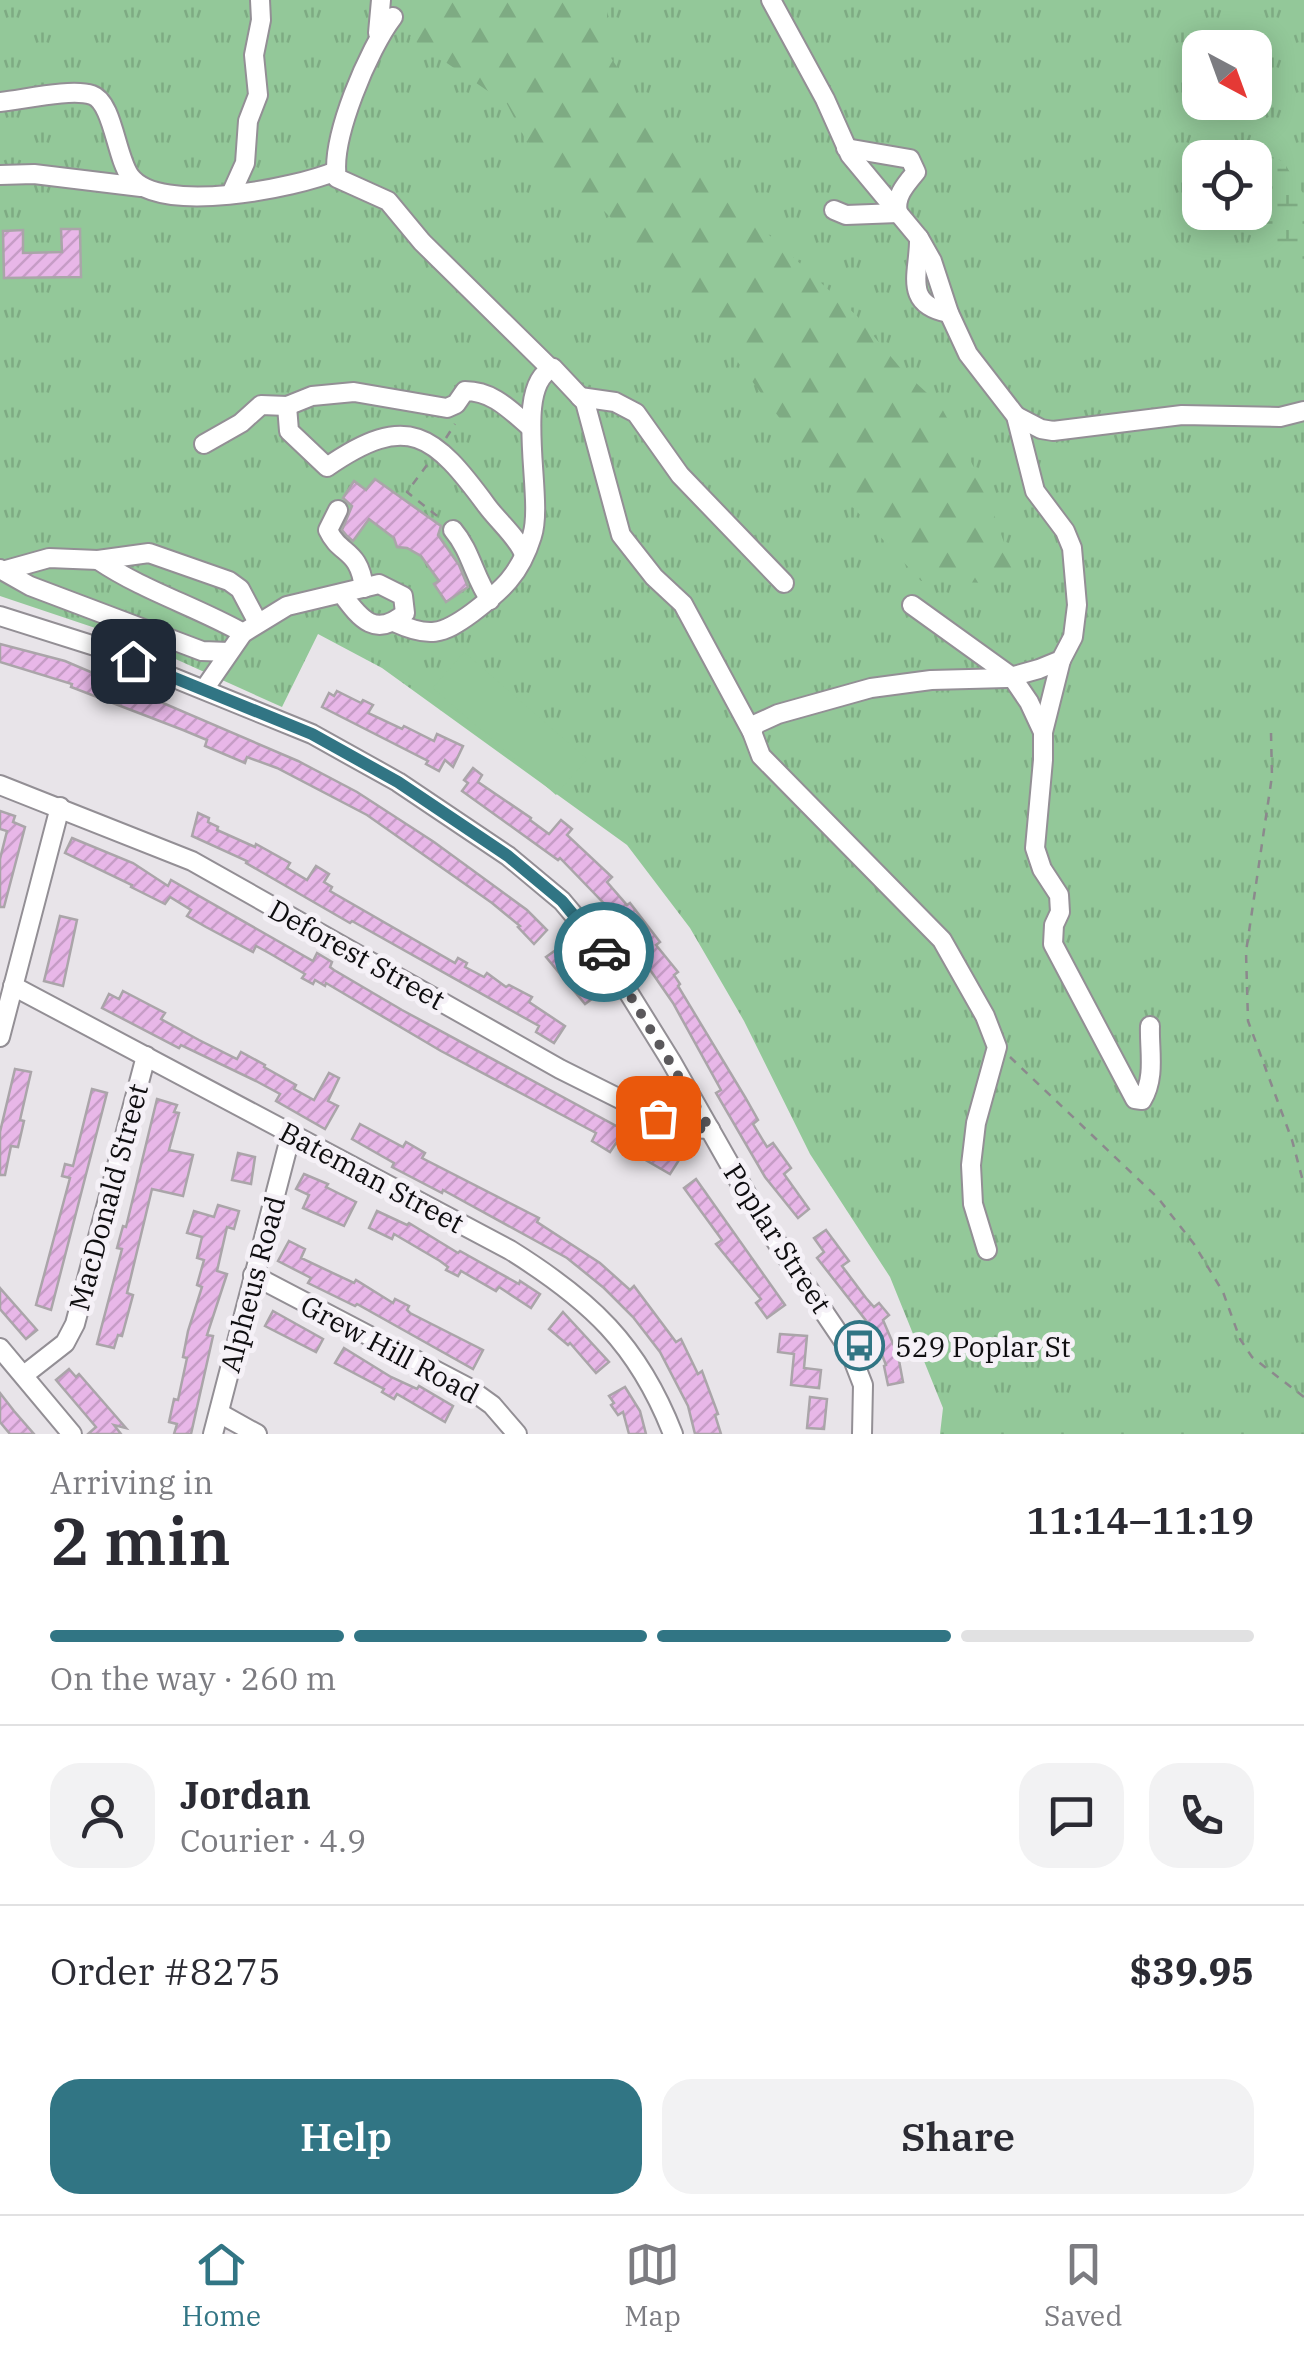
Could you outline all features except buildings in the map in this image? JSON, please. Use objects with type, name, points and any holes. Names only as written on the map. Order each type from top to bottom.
[{"type":"street","points":[[232,194],[245,163],[248,121],[258,96],[254,55],[261,20],[260,0]]},
{"type":"street","points":[[381,0],[376,38],[335,150],[337,178],[388,201],[422,242],[585,402],[620,535],[654,577],[683,604],[761,756],[942,940],[968,980],[997,1047],[976,1123],[971,1166],[972,1204],[987,1250]]},
{"type":"street","points":[[771,0],[826,100],[846,148],[919,238],[932,261],[968,354],[1016,416],[1035,491],[1066,532],[1072,548],[1077,606],[1073,636],[1060,660],[1043,732],[1035,848],[1042,869],[1059,895],[1060,912],[1054,924],[1053,944],[1135,1099],[1142,1100],[1149,1080],[1150,1026]]},
{"type":"street","points":[[376,38],[393,17]]},
{"type":"street","points":[[0,102],[92,95],[105,104],[128,174],[141,188]]},
{"type":"street","points":[[846,148],[910,159],[916,172],[902,190],[896,205],[898,213]]},
{"type":"street","points":[[0,175],[34,174],[167,195],[213,198],[336,171]]},
{"type":"street","points":[[834,210],[846,215],[898,213]]},
{"type":"street","points":[[394,622],[431,634],[448,630],[501,592],[516,573],[534,533],[530,427],[536,383],[543,372],[551,369]]},
{"type":"street","points":[[204,444],[261,405],[287,406],[312,396],[354,392],[447,408],[465,391],[478,391],[495,398],[530,427]]},
{"type":"street","points":[[580,397],[615,402],[636,413],[680,475],[784,583]]},
{"type":"street","points":[[287,406],[289,431],[327,467],[379,437],[419,437],[438,449],[458,466],[508,534],[521,543],[524,556]]},
{"type":"street","points":[[1016,416],[1041,429],[1053,430],[1182,415],[1280,417],[1304,411]]},
{"type":"street","points":[[338,510],[328,530],[331,538],[361,566],[364,588]]},
{"type":"street","points":[[453,530],[467,546],[490,600]]},
{"type":"street","points":[[3,569],[49,558],[98,560],[149,553],[229,581],[240,589],[250,627]]},
{"type":"street","points":[[98,560],[142,587],[250,627]]},
{"type":"street","points":[[3,569],[30,586],[202,651],[229,652]]},
{"type":"street","points":[[205,688],[250,627],[286,606],[379,584],[403,596],[405,612],[382,626],[361,619],[342,594]]},
{"type":"street","points":[[912,605],[1012,677],[1043,732]]},
{"type":"street","name":"Poplar Street","points":[[0,616],[31,623],[205,688],[312,734],[398,782],[508,856],[562,901],[599,945],[759,1216],[849,1349],[864,1385],[862,1434]]},
{"type":"street","points":[[752,732],[756,724],[778,714],[870,688],[931,680],[1012,677],[1060,660]]},
{"type":"street","name":"Deforest Street","points":[[0,785],[192,861],[560,1069],[658,1118],[686,1128],[710,1129]]},
{"type":"street","points":[[0,1037],[60,807]]},
{"type":"street","name":"Bateman Street","points":[[13,986],[510,1250],[564,1284],[602,1318],[632,1356],[663,1408],[673,1434]]},
{"type":"street","name":"MacDonald Street","points":[[24,1376],[66,1343],[75,1324],[146,1056]]},
{"type":"street","name":"Alpheus Road","points":[[213,1434],[291,1134]]},
{"type":"street","name":"Grew Hill Road","points":[[252,1275],[467,1387],[492,1405],[518,1434]]},
{"type":"street","points":[[0,1348],[72,1434]]},
{"type":"street","points":[[219,1414],[257,1434]]},
{"type":"path","points":[[453,530],[407,492],[455,426],[457,402]]},
{"type":"path","points":[[1271,732],[1274,760],[1253,888],[1246,952],[1246,1004],[1248,1022],[1292,1140],[1304,1185]]},
{"type":"path","points":[[997,1047],[1158,1198],[1194,1244],[1223,1292],[1240,1339],[1252,1357],[1304,1397]]},
{"type":"green space","points":[[0,0],[1304,0],[1304,1434],[940,1434],[943,1408],[890,1277],[810,1154],[744,1021],[690,928],[627,845],[382,668],[318,634],[282,707],[140,643],[0,596]]},
{"type":"green space","points":[[421,0],[608,0],[605,49],[666,140],[857,316],[902,370],[940,405],[983,484],[1015,573],[990,583],[921,581],[816,467],[688,295],[599,206],[550,186],[507,104],[410,38]]},
{"type":"green space","points":[[1272,158],[1283,161],[1304,195],[1304,264],[1270,243],[1260,230],[1272,230]]},
{"type":"green space","points":[[464,652],[587,759],[556,795],[433,688]]},
{"type":"way so far","points":[[604,952],[710,1129],[686,1128],[658,1118]]},
{"type":"place","name":"529 Poplar St","points":[[860,1346]]},
{"type":"route","points":[[133,661],[312,734],[398,782],[508,856],[562,901],[604,952]]}]
